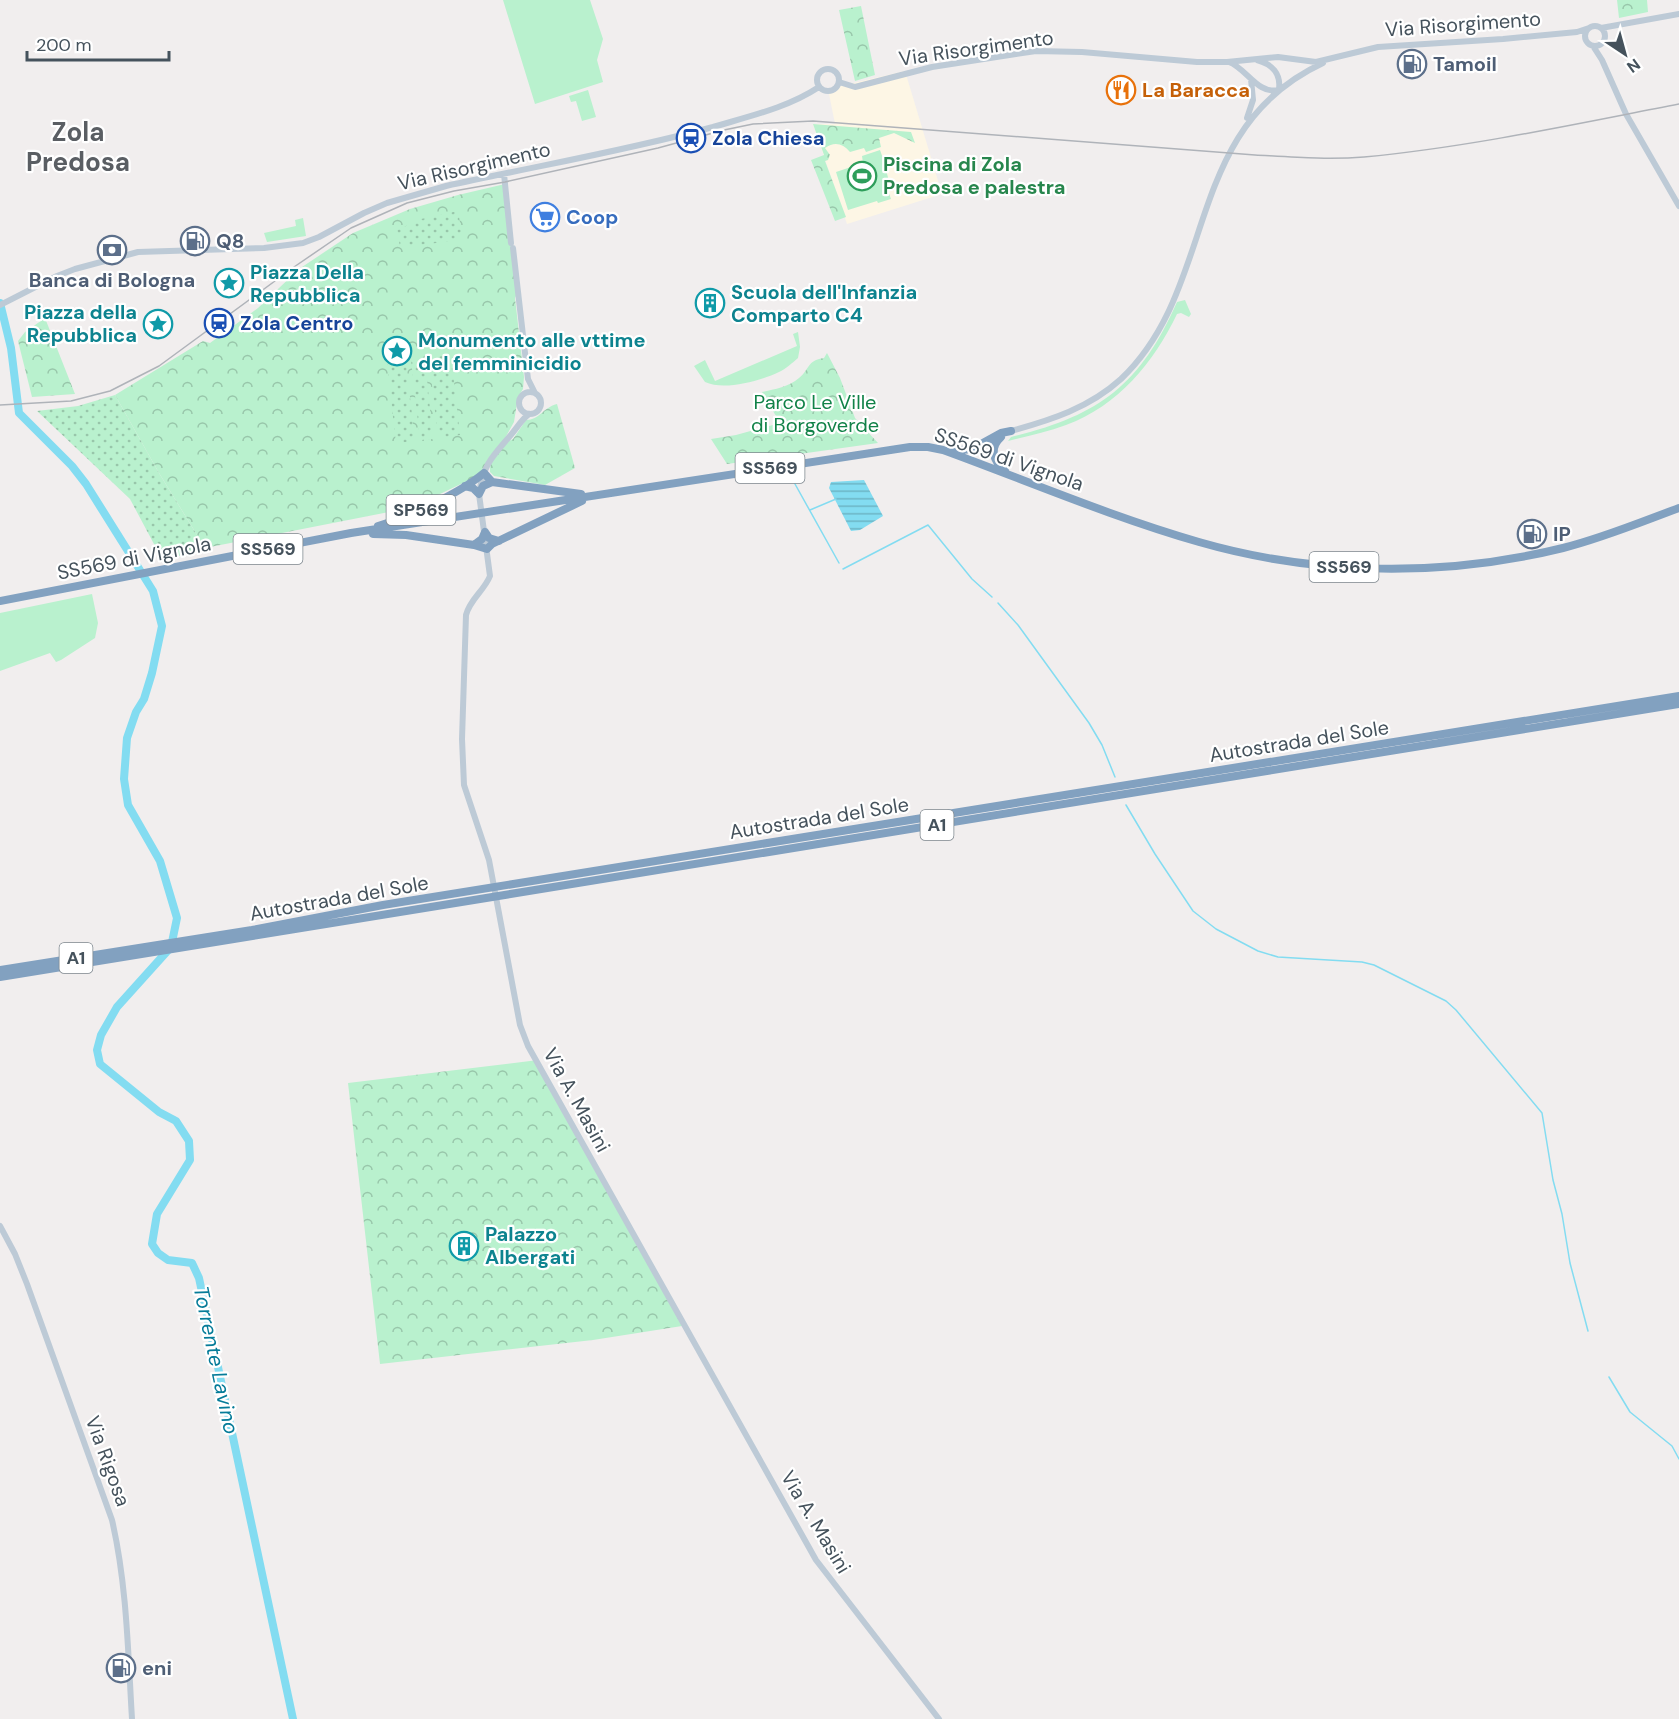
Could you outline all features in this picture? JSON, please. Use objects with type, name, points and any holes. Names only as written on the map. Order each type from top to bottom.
[{"type":"highway","name":"SS569","points":[[943,450],[972,449],[1001,433],[1011,431]]},
{"type":"highway","name":"SS569","points":[[1011,431],[998,440],[993,452],[998,465],[1014,477]]},
{"type":"highway","name":"SS569 di Vignola","points":[[0,601],[351,533],[898,448],[920,447],[943,450],[1202,543],[1266,558],[1322,566],[1435,568],[1514,559],[1594,539],[1679,508]]},
{"type":"highway","points":[[484,472],[492,482],[563,493],[597,495]]},
{"type":"highway","name":"SP569","points":[[351,533],[419,511],[465,486],[484,472]]},
{"type":"highway","name":"SP569","points":[[465,486],[473,488],[479,494],[483,486],[492,482]]},
{"type":"highway","points":[[487,549],[567,507],[597,495]]},
{"type":"highway","points":[[484,532],[489,538],[499,541]]},
{"type":"highway","name":"SP569","points":[[474,544],[482,539],[484,532]]},
{"type":"highway","name":"SP569","points":[[351,533],[406,535],[474,544],[487,549]]},
{"type":"highway","name":"Autostrada del Sole","points":[[0,970],[252,930],[383,905],[1679,696]]},
{"type":"highway","name":"Autostrada del Sole","points":[[0,977],[1679,704]]},
{"type":"main road","name":"Via Risorgimento","points":[[839,82],[855,87],[932,67],[1036,51],[1082,52],[1187,61],[1227,62],[1288,57],[1316,62],[1387,46],[1503,39],[1582,31],[1596,26],[1601,28],[1622,26],[1679,14]]},
{"type":"main road","name":"Via Risorgimento","points":[[1569,32],[1586,39],[1593,46],[1622,26]]},
{"type":"main road","points":[[1586,39],[1586,32],[1589,28]]},
{"type":"main road","points":[[1601,28],[1604,40],[1602,60]]},
{"type":"main road","points":[[1593,46],[1602,60],[1626,114],[1679,206]]},
{"type":"main road","points":[[1255,59],[1266,63],[1276,72],[1280,82],[1278,90]]},
{"type":"main road","points":[[1241,130],[1278,90],[1303,73],[1332,59]]},
{"type":"main road","points":[[1227,62],[1238,67],[1268,90],[1278,90]]},
{"type":"main road","points":[[825,69],[835,72],[839,82],[836,88],[830,91],[819,87],[818,77],[825,69]]},
{"type":"main road","points":[[1011,431],[1048,421],[1083,406],[1120,380],[1158,333],[1172,304],[1208,202],[1253,100],[1251,78]]},
{"type":"main road","name":"Via Risorgimento","points":[[0,305],[69,271],[138,252],[264,248],[303,243],[387,203],[446,186],[627,149],[682,135],[788,105],[819,87]]},
{"type":"main road","points":[[504,174],[528,379],[535,393],[523,395]]},
{"type":"main road","points":[[517,426],[520,401],[528,379]]},
{"type":"main road","name":"Via A. Masini","points":[[535,393],[541,405],[535,413],[529,414],[496,450],[484,472],[479,494],[490,576],[487,584],[470,604],[464,627],[462,755],[464,785],[493,876],[520,1025],[528,1046],[816,1560],[939,1719]]},
{"type":"main road","points":[[520,408],[529,414]]},
{"type":"main road","name":"Via Rigosa","points":[[0,1226],[27,1284],[112,1520],[122,1576],[132,1719]]},
{"type":"shaded area","points":[[905,71],[942,194],[847,224],[813,124],[835,124],[828,89]]},
{"type":"green space","points":[[503,0],[590,0],[603,39],[597,60],[603,82],[535,104]]},
{"type":"green space","points":[[1617,0],[1647,0],[1648,12],[1619,18]]},
{"type":"green space","points":[[861,6],[875,75],[855,81],[839,10]]},
{"type":"green space","points":[[588,90],[596,117],[582,121],[576,101],[571,102],[569,96]]},
{"type":"green space","points":[[813,124],[911,132],[915,143],[894,133],[879,138],[881,147],[866,152],[864,148],[850,152],[839,144],[825,148],[830,155],[825,161],[846,217],[835,221],[811,160],[824,155]]},
{"type":"green space","name":"Piscina di Zola Predosa e palestra","points":[[880,150],[885,164],[883,168],[884,171],[886,170],[889,181],[885,182],[891,199],[848,210],[836,172],[863,163],[862,156]]},
{"type":"green space","points":[[505,184],[518,292],[515,298],[524,377],[514,422],[486,472],[440,494],[389,512],[205,548],[115,395],[203,341],[210,343],[258,308],[299,269],[353,233],[410,209]]},
{"type":"green space","points":[[458,211],[463,240],[400,247],[397,230],[421,219]]},
{"type":"green space","points":[[303,218],[306,236],[267,242],[264,233],[296,226],[295,220]]},
{"type":"green space","points":[[1185,300],[1191,314],[1189,317],[1181,313],[1177,314],[1157,349],[1118,394],[1085,417],[1044,432],[1008,441],[1011,437],[1068,419],[1113,393],[1148,356],[1177,302]]},
{"type":"green space","points":[[45,318],[75,394],[32,397],[18,341],[25,332]]},
{"type":"green space","points":[[798,332],[800,347],[798,358],[782,371],[762,379],[742,384],[713,385],[705,382],[694,366],[705,360],[715,381],[797,346],[793,334]]},
{"type":"green space","name":"Parco Le Ville di Borgoverde","points":[[827,353],[840,378],[855,418],[878,443],[727,464],[711,439],[780,423],[762,392],[791,384],[811,363],[824,358]]},
{"type":"green space","points":[[451,355],[460,435],[438,438],[429,358]]},
{"type":"green space","points":[[425,359],[433,439],[420,440],[411,360]]},
{"type":"green space","points":[[406,362],[415,441],[396,443],[387,364]]},
{"type":"green space","points":[[115,395],[205,548],[163,561],[130,499],[37,411],[78,406]]},
{"type":"green space","points":[[557,404],[575,468],[545,485],[494,476],[490,472],[490,466],[501,445],[513,439],[526,420],[535,418]]},
{"type":"green space","points":[[92,594],[98,623],[95,638],[56,662],[50,653],[0,671],[0,613]]},
{"type":"green space","points":[[538,1060],[682,1326],[593,1340],[380,1364],[348,1083]]},
{"type":"water","points":[[864,480],[883,516],[860,530],[851,531],[829,488],[831,482]]},
{"type":"waterway","name":"Torrente Lavino","points":[[0,303],[11,348],[19,413],[72,466],[86,484],[153,591],[162,626],[144,699],[136,712],[127,738],[124,779],[128,805],[160,861],[177,918],[171,947],[117,1007],[101,1035],[97,1050],[100,1064],[159,1112],[176,1121],[189,1141],[190,1160],[157,1214],[152,1244],[158,1253],[168,1260],[192,1263],[199,1278],[293,1719]]},
{"type":"waterway","points":[[795,484],[839,563]]},
{"type":"waterway","points":[[810,510],[836,499]]},
{"type":"waterway","points":[[843,569],[928,525],[972,579],[992,597]]},
{"type":"waterway","points":[[998,603],[1018,625],[1089,723],[1102,745],[1115,777]]},
{"type":"waterway","points":[[1126,805],[1193,911],[1216,929],[1258,951],[1278,957],[1362,962],[1374,965],[1446,1001],[1456,1010],[1542,1113],[1570,1263],[1588,1331]]},
{"type":"waterway","points":[[1609,1377],[1630,1412],[1672,1446],[1679,1459]]},
{"type":"railway","points":[[0,405],[71,401],[110,391],[159,366],[351,228],[407,203],[658,148],[753,124],[813,121],[1255,155],[1337,158],[1404,153],[1483,141],[1679,104]]},
{"type":"place","name":"Tamoil","points":[[1412,64]]},
{"type":"place","name":"La Baracca","points":[[1121,90]]},
{"type":"place","name":"Zola Chiesa","points":[[691,138]]},
{"type":"place","name":"Piscina di Zola Predosa e palestra","points":[[862,176]]},
{"type":"place","name":"Coop","points":[[545,217]]},
{"type":"place","name":"Q8","points":[[195,241]]},
{"type":"place","name":"Banca di Bologna","points":[[112,250]]},
{"type":"place","name":"Piazza Della Repubblica","points":[[229,283]]},
{"type":"place","name":"Scuola dell'Infanzia Comparto C4","points":[[710,303]]},
{"type":"place","name":"Zola Centro","points":[[219,323]]},
{"type":"place","name":"Piazza della Repubblica","points":[[158,324]]},
{"type":"place","name":"Monumento alle vttime del femminicidio","points":[[397,351]]},
{"type":"place","name":"IP","points":[[1532,534]]},
{"type":"place","name":"Palazzo Albergati","points":[[464,1246]]},
{"type":"place","name":"eni","points":[[121,1668]]},
{"type":"district","name":"Zola Predosa","points":[[78,147]]}]
